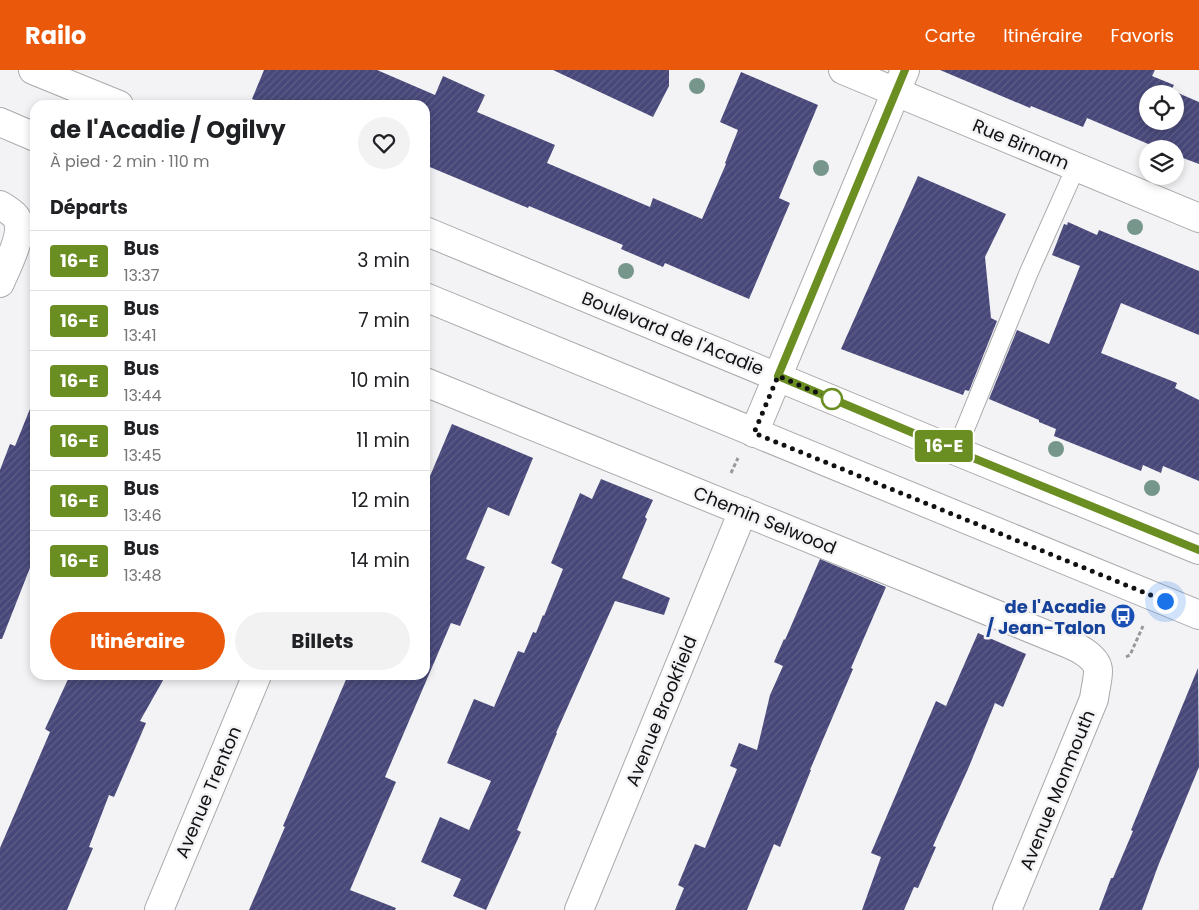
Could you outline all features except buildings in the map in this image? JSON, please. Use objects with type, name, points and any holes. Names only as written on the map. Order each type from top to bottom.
[{"type":"street","points":[[33,70],[107,100]]},
{"type":"street","name":"Rue Birnam","points":[[843,70],[900,81],[1076,167],[1199,218]]},
{"type":"street","points":[[754,433],[900,81]]},
{"type":"street","points":[[0,122],[30,135]]},
{"type":"street","points":[[0,205],[16,218],[15,238],[0,282]]},
{"type":"street","name":"Boulevard de l'Acadie","points":[[430,233],[1199,550]]},
{"type":"street","points":[[430,299],[1199,614]]},
{"type":"street","name":"Chemin Selwood","points":[[430,384],[1069,644],[1087,654],[1098,668]]},
{"type":"street","name":"Avenue Brookfield","points":[[579,910],[742,511]]},
{"type":"street","name":"Avenue Monmouth","points":[[1007,910],[1094,700],[1098,668]]},
{"type":"street","name":"Avenue Trenton","points":[[159,910],[255,680]]},
{"type":"lane","points":[[956,451],[1029,272],[1076,167]]},
{"type":"path","points":[[1124,659],[1130,655],[1143,625]]},
{"type":"bus line","name":"16-E","points":[[905,70],[778,376],[1199,550]]},
{"type":"place","name":"de l'Acadie / Jean-Talon","points":[[1123,616]]},
{"type":"route","points":[[832,399],[778,376],[754,433],[1165,601]]}]
